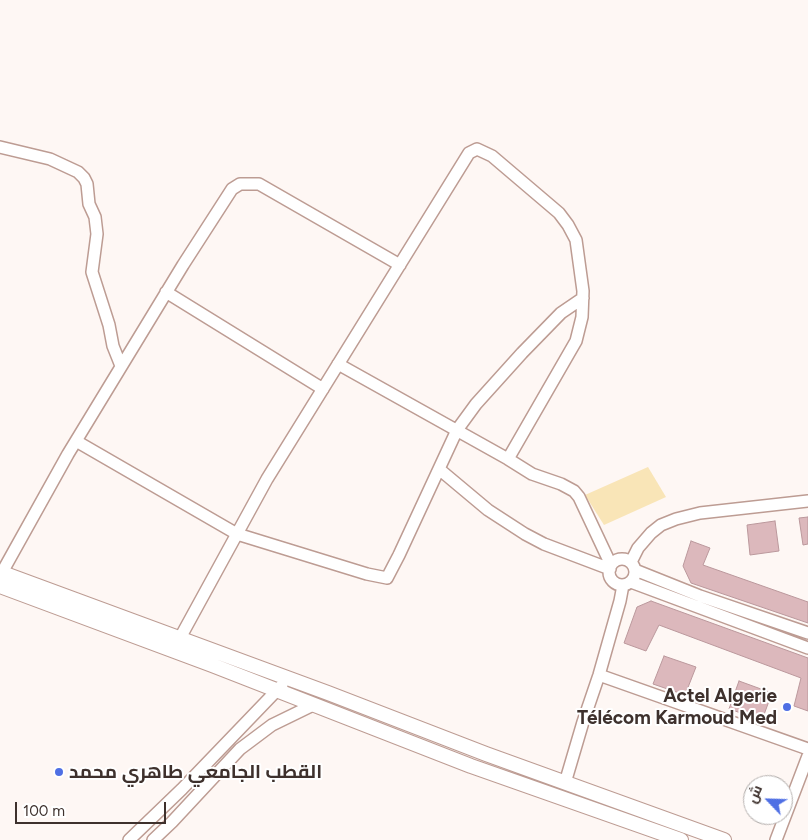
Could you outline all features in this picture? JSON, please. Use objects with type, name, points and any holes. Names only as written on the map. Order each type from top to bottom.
[{"type":"main road","points":[[0,577],[180,638],[564,783],[724,840]]},
{"type":"main road","points":[[0,577],[149,641],[276,691],[471,766],[680,840]]},
{"type":"main road","points":[[659,832],[664,818]]},
{"type":"street","points":[[0,147],[50,159],[78,172],[84,178],[98,234],[92,272],[109,326],[113,346],[121,366]]},
{"type":"street","points":[[180,638],[266,479],[469,154],[477,149],[492,156],[533,190],[559,213],[568,225],[576,240],[583,298],[582,317],[576,341],[508,459]]},
{"type":"street","points":[[0,577],[37,506],[76,440],[166,292],[232,189],[240,184],[260,184],[400,265]]},
{"type":"street","points":[[166,292],[323,388]]},
{"type":"street","points":[[76,440],[237,534],[366,574],[387,578],[457,430],[476,404],[522,353],[561,313],[583,298]]},
{"type":"street","points":[[338,364],[532,474],[561,484],[574,491],[579,497],[611,567]]},
{"type":"street","points":[[439,469],[488,510],[525,534],[544,544],[611,567]]},
{"type":"street","points":[[564,783],[599,675],[620,601],[627,584],[635,574],[633,566],[638,548],[661,525],[676,519],[700,513],[808,501]]},
{"type":"street","points":[[808,633],[700,596],[633,566],[622,559],[614,562],[611,567],[610,577],[619,585],[627,584],[808,648]]},
{"type":"street","points":[[599,675],[808,750]]},
{"type":"street","points":[[129,840],[182,789],[287,679]]},
{"type":"street","points":[[153,840],[240,749],[272,725],[313,705]]},
{"type":"street","points":[[776,840],[808,756]]},
{"type":"shaded area","points":[[648,467],[666,497],[604,525],[585,495]]},
{"type":"building","points":[[808,517],[808,544],[803,545],[799,518]]},
{"type":"building","points":[[775,521],[779,551],[750,555],[747,525]]},
{"type":"building","points":[[691,541],[710,548],[703,565],[808,602],[808,623],[691,583],[683,566]]},
{"type":"building","points":[[651,601],[808,658],[808,711],[794,706],[801,678],[659,625],[646,651],[624,643],[637,607]]},
{"type":"building","points":[[664,656],[696,667],[685,695],[653,684]]},
{"type":"building","points":[[739,681],[772,693],[762,720],[729,709]]},
{"type":"place","name":"Actel Algerie Télécom Karmoud Med","points":[[787,707]]},
{"type":"place","name":"القطب الجامعي طاهري محمد","points":[[59,772]]}]
